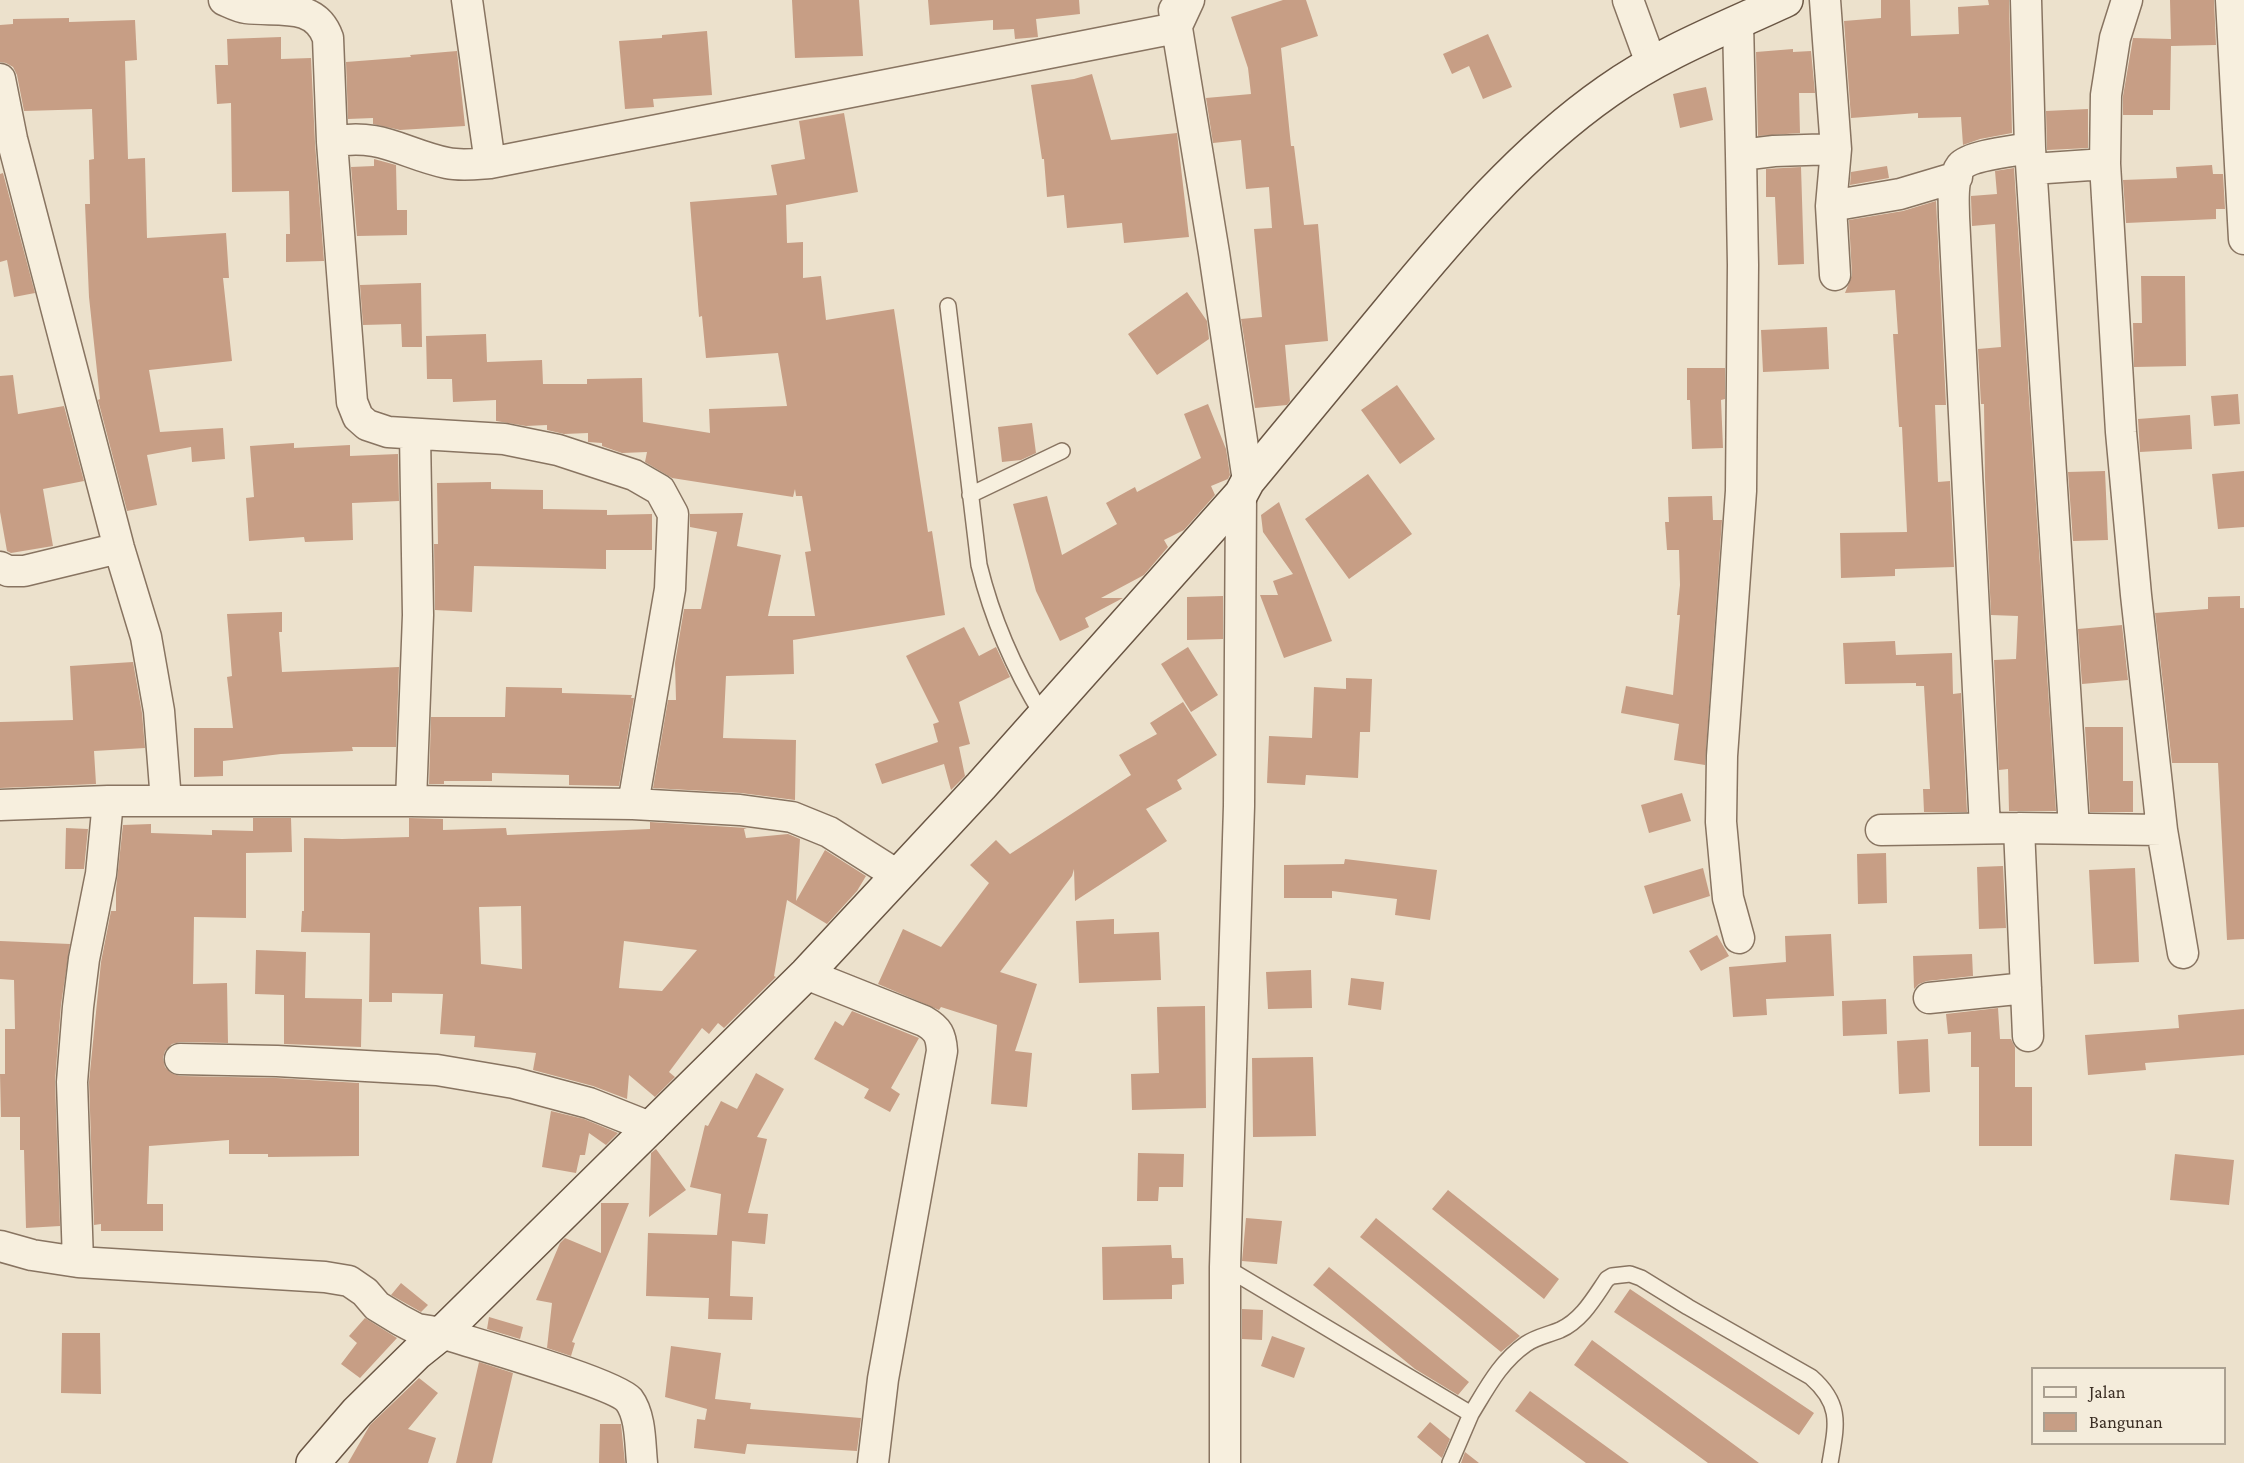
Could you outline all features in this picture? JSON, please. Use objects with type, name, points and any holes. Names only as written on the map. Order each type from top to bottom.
[{"type":"street","points":[[224,0],[244,8],[284,9],[314,16],[324,26],[328,38],[333,142],[352,402],[358,417],[367,425],[388,432],[504,439],[558,450],[634,475],[660,489],[670,506],[674,526],[670,589],[633,804]]},
{"type":"street","points":[[467,0],[490,163]]},
{"type":"street","points":[[333,142],[350,138],[369,138],[447,163],[467,165],[490,163],[1174,14],[1189,0]]},
{"type":"street","points":[[1628,0],[1651,63]]},
{"type":"street","points":[[313,1463],[357,1412],[417,1353],[442,1333],[806,974],[1043,716],[1244,488],[1438,251],[1486,199],[1557,131],[1607,91],[1651,63],[1786,0]]},
{"type":"street","points":[[1825,0],[1836,150],[1832,206],[1835,275]]},
{"type":"street","points":[[2026,0],[2031,159],[2074,828]]},
{"type":"street","points":[[2127,0],[2115,38],[2106,95],[2105,164],[2121,432],[2162,830],[2183,953]]},
{"type":"street","points":[[2231,0],[2244,239]]},
{"type":"street","points":[[1174,14],[1214,253],[1244,488],[1239,806],[1225,1267],[1225,1463]]},
{"type":"street","points":[[1738,22],[1743,264],[1741,491],[1722,756],[1721,822],[1728,898],[1739,938]]},
{"type":"street","points":[[0,79],[12,139],[119,548],[146,637],[159,711],[166,801]]},
{"type":"street","points":[[1741,155],[1836,150]]},
{"type":"street","points":[[1985,828],[1954,218],[1957,177],[1962,165],[1971,160],[2031,159],[2105,164]]},
{"type":"street","points":[[1832,206],[1900,194],[1957,177]]},
{"type":"street","points":[[411,801],[418,615],[415,434]]},
{"type":"street","points":[[0,567],[8,571],[24,570],[119,548]]},
{"type":"street","points":[[0,805],[108,801],[411,801],[633,804],[740,810],[792,817],[829,832],[897,875]]},
{"type":"street","points":[[78,1262],[72,1082],[84,959],[101,874],[108,801]]},
{"type":"street","points":[[2019,828],[2028,1036]]},
{"type":"street","points":[[1881,830],[2074,828],[2162,830]]},
{"type":"street","points":[[806,974],[924,1021],[938,1030],[941,1038],[942,1051],[882,1379],[873,1463]]},
{"type":"street","points":[[1929,998],[2026,988]]},
{"type":"street","points":[[180,1059],[277,1061],[436,1070],[514,1083],[589,1103],[652,1128]]},
{"type":"street","points":[[0,1246],[32,1255],[78,1262],[325,1277],[349,1281],[365,1292],[377,1306],[417,1329],[442,1333],[620,1393],[634,1410],[642,1463]]},
{"type":"lane","points":[[948,306],[979,565],[988,602],[1023,683],[1043,716]]},
{"type":"lane","points":[[970,495],[1062,451]]},
{"type":"lane","points":[[1225,1267],[1471,1414]]},
{"type":"lane","points":[[1450,1463],[1471,1414],[1497,1371],[1508,1359],[1526,1344],[1572,1324],[1581,1316],[1607,1279],[1612,1276],[1630,1274],[1641,1278],[1688,1308],[1811,1377],[1824,1388],[1833,1404],[1837,1420],[1830,1463]]},
{"type":"building","points":[[792,0],[859,0],[863,56],[795,58]]},
{"type":"building","points":[[928,0],[1079,0],[1080,14],[1036,19],[1038,37],[1015,39],[1014,29],[993,30],[993,20],[930,25]]},
{"type":"building","points":[[1283,0],[1306,0],[1318,36],[1281,48],[1291,146],[1294,146],[1304,225],[1318,224],[1328,341],[1285,345],[1290,401],[1287,405],[1255,408],[1241,319],[1262,317],[1254,229],[1272,228],[1269,187],[1246,189],[1241,140],[1213,143],[1206,98],[1251,94],[1248,68],[1231,17]]},
{"type":"building","points":[[1881,0],[1910,0],[1911,36],[1959,34],[1958,7],[1989,5],[1988,0],[2009,0],[2012,133],[1963,145],[1961,117],[1918,118],[1918,113],[1851,118],[1844,21],[1881,18]]},
{"type":"building","points":[[2170,0],[2214,0],[2216,45],[2171,46],[2170,110],[2153,110],[2153,115],[2123,115],[2123,96],[2133,38],[2171,39]]},
{"type":"building","points":[[69,18],[69,22],[135,20],[137,60],[125,61],[128,159],[145,158],[147,238],[226,233],[229,278],[223,278],[232,361],[149,370],[160,432],[223,428],[225,459],[192,462],[191,447],[147,455],[157,505],[127,511],[98,400],[100,399],[89,297],[85,204],[90,204],[89,160],[94,159],[92,109],[24,111],[17,75],[13,67],[0,62],[0,25],[13,24],[13,19]]},
{"type":"building","points":[[707,31],[712,95],[653,99],[654,107],[625,109],[619,41],[662,38],[662,35]]},
{"type":"building","points":[[1488,34],[1512,87],[1483,99],[1469,66],[1452,74],[1443,54]]},
{"type":"building","points":[[281,37],[281,59],[311,58],[324,261],[286,262],[286,234],[290,234],[289,191],[232,192],[231,103],[217,104],[215,65],[228,65],[227,39]]},
{"type":"building","points":[[1793,49],[1793,52],[1811,51],[1815,93],[1799,93],[1800,133],[1758,136],[1756,52]]},
{"type":"building","points":[[457,51],[465,126],[400,130],[373,124],[373,118],[348,119],[346,62]]},
{"type":"building","points":[[1092,74],[1111,140],[1177,133],[1189,237],[1124,243],[1122,223],[1067,228],[1064,195],[1047,197],[1044,159],[1042,159],[1031,85]]},
{"type":"building","points":[[1706,87],[1713,120],[1680,128],[1673,94]]},
{"type":"building","points":[[2088,109],[2088,148],[2047,150],[2046,111]]},
{"type":"building","points":[[844,113],[858,192],[786,205],[787,243],[803,242],[803,278],[821,276],[826,320],[894,309],[928,532],[932,531],[945,615],[793,640],[794,674],[726,676],[723,738],[796,740],[795,800],[741,793],[653,788],[668,700],[676,700],[675,663],[684,609],[701,609],[717,532],[690,527],[690,514],[743,513],[737,546],[781,555],[768,616],[815,616],[805,552],[811,551],[802,496],[796,496],[795,489],[793,497],[672,478],[645,462],[647,452],[622,453],[602,446],[602,443],[588,442],[588,433],[564,434],[547,430],[547,425],[526,426],[496,421],[496,400],[453,402],[452,379],[427,379],[426,336],[486,334],[487,362],[542,360],[543,384],[587,384],[587,379],[642,378],[643,422],[710,433],[709,409],[787,406],[778,353],[706,358],[702,316],[699,317],[690,202],[777,195],[771,165],[805,159],[799,121]]},
{"type":"building","points":[[374,159],[396,165],[397,210],[407,210],[407,235],[357,236],[351,167],[374,166]]},
{"type":"building","points":[[2212,165],[2213,174],[2223,174],[2225,209],[2216,209],[2216,219],[2126,223],[2123,180],[2177,178],[2176,167]]},
{"type":"building","points":[[1887,166],[1889,178],[1850,185],[1851,172]]},
{"type":"building","points":[[1801,167],[1804,264],[1778,265],[1775,197],[1766,197],[1766,169]]},
{"type":"building","points":[[2014,168],[2056,811],[2009,811],[2008,769],[1999,770],[1994,660],[2016,659],[2018,616],[1991,615],[1984,404],[1981,404],[1978,349],[2001,347],[1995,224],[1972,226],[1971,196],[1997,194],[1995,171]]},
{"type":"building","points":[[3,173],[35,293],[14,297],[7,260],[0,262],[0,174]]},
{"type":"building","points":[[1936,201],[1946,405],[1935,405],[1938,482],[1950,481],[1954,567],[1895,569],[1895,576],[1841,578],[1840,533],[1907,532],[1902,427],[1899,427],[1893,334],[1898,334],[1895,290],[1845,293],[1852,275],[1849,220],[1903,211]]},
{"type":"building","points":[[2141,276],[2185,276],[2186,366],[2134,367],[2133,323],[2142,323]]},
{"type":"building","points":[[421,283],[422,347],[402,347],[401,324],[363,325],[360,285]]},
{"type":"building","points":[[1187,292],[1207,321],[1209,339],[1157,375],[1128,334]]},
{"type":"building","points":[[1827,327],[1829,369],[1763,372],[1761,330]]},
{"type":"building","points":[[1687,368],[1725,368],[1725,399],[1721,400],[1723,448],[1692,449],[1690,400],[1687,400]]},
{"type":"building","points":[[13,375],[18,414],[64,406],[84,481],[43,489],[53,546],[11,553],[7,551],[0,512],[0,376]]},
{"type":"building","points":[[1397,385],[1435,439],[1400,464],[1361,410]]},
{"type":"building","points":[[2238,394],[2240,424],[2214,426],[2211,396]]},
{"type":"building","points":[[1208,404],[1226,449],[1230,475],[1228,479],[1211,486],[1215,495],[1184,530],[1164,540],[1168,547],[1144,575],[1101,598],[1123,598],[1085,618],[1089,627],[1060,641],[1036,591],[1013,504],[1047,496],[1062,555],[1117,524],[1106,503],[1135,487],[1137,492],[1201,458],[1184,414]]},
{"type":"building","points":[[2190,415],[2192,449],[2140,452],[2138,419]]},
{"type":"building","points":[[1032,423],[1036,453],[1021,460],[1002,462],[998,427]]},
{"type":"building","points":[[294,443],[294,448],[350,445],[350,456],[398,454],[399,501],[352,503],[353,540],[305,542],[304,537],[249,541],[246,498],[254,497],[250,446]]},
{"type":"building","points":[[2105,471],[2108,540],[2073,541],[2068,472]]},
{"type":"building","points":[[2244,471],[2244,527],[2218,529],[2212,474]]},
{"type":"building","points":[[1368,474],[1412,534],[1349,579],[1305,519]]},
{"type":"building","points":[[491,482],[491,489],[543,490],[543,509],[607,510],[607,515],[652,514],[652,550],[606,550],[606,569],[474,566],[472,612],[435,610],[434,544],[438,544],[437,483]]},
{"type":"building","points":[[1712,496],[1713,520],[1722,520],[1705,765],[1674,760],[1679,724],[1621,713],[1626,686],[1673,695],[1680,615],[1677,615],[1680,585],[1679,550],[1667,550],[1665,522],[1669,522],[1668,497]]},
{"type":"building","points":[[1279,502],[1332,641],[1284,658],[1260,595],[1278,595],[1273,581],[1293,574],[1263,532],[1261,515]]},
{"type":"building","points":[[1223,596],[1223,639],[1187,640],[1187,597]]},
{"type":"building","points":[[2240,596],[2240,608],[2244,608],[2244,939],[2227,940],[2218,763],[2172,763],[2155,613],[2208,609],[2208,597]]},
{"type":"building","points":[[282,612],[282,632],[279,632],[282,672],[399,667],[396,747],[352,747],[353,751],[281,754],[223,761],[223,776],[194,777],[194,728],[233,728],[227,677],[232,676],[227,614]]},
{"type":"building","points":[[2122,625],[2128,680],[2082,684],[2078,629]]},
{"type":"building","points":[[964,627],[979,656],[996,647],[1010,677],[959,702],[970,744],[959,747],[965,776],[951,790],[944,764],[882,784],[875,764],[938,742],[933,724],[939,722],[906,656]]},
{"type":"building","points":[[1895,641],[1896,655],[1952,653],[1953,694],[1961,693],[1967,812],[1924,812],[1923,789],[1930,789],[1924,686],[1916,686],[1916,683],[1845,684],[1843,643]]},
{"type":"building","points":[[1188,647],[1218,695],[1191,712],[1161,664]]},
{"type":"building","points":[[133,662],[142,713],[145,748],[94,751],[96,784],[0,788],[0,722],[73,720],[70,666]]},
{"type":"building","points":[[1346,678],[1372,679],[1370,732],[1360,732],[1358,778],[1306,775],[1305,785],[1267,783],[1269,736],[1312,738],[1314,687],[1346,689]]},
{"type":"building","points":[[506,687],[562,688],[562,693],[632,695],[631,698],[634,698],[619,786],[569,785],[569,775],[492,773],[492,781],[444,781],[444,784],[429,784],[431,717],[505,717]]},
{"type":"building","points":[[1183,702],[1217,755],[1177,780],[1182,789],[1146,809],[1167,841],[1075,901],[1074,869],[1072,876],[1000,972],[1037,984],[1015,1051],[1032,1053],[1027,1107],[991,1104],[997,1025],[941,1007],[939,1010],[878,984],[903,929],[941,947],[989,883],[970,865],[996,840],[1010,854],[1131,775],[1119,755],[1157,734],[1150,723]]},
{"type":"building","points":[[2085,727],[2123,727],[2123,781],[2133,781],[2133,812],[2090,812]]},
{"type":"building","points":[[1682,793],[1691,821],[1649,833],[1641,805]]},
{"type":"building","points":[[253,818],[291,818],[292,852],[246,853],[246,918],[194,917],[193,984],[227,983],[228,1043],[180,1042],[172,1044],[165,1051],[163,1058],[165,1067],[171,1073],[180,1076],[359,1083],[359,1156],[268,1157],[268,1154],[229,1154],[229,1140],[149,1146],[147,1204],[163,1204],[163,1231],[101,1231],[101,1224],[94,1225],[89,1082],[101,962],[111,911],[116,911],[123,825],[151,824],[151,833],[212,835],[212,830],[253,831]]},
{"type":"building","points":[[409,818],[443,819],[443,830],[506,828],[507,835],[650,829],[650,822],[747,828],[744,829],[746,838],[788,834],[800,839],[796,901],[825,850],[866,876],[857,891],[827,924],[787,900],[774,976],[776,977],[724,1028],[718,1023],[709,1034],[702,1028],[669,1072],[675,1077],[655,1097],[629,1075],[627,1099],[593,1086],[533,1070],[536,1053],[474,1047],[475,1036],[440,1034],[443,994],[392,993],[392,1002],[369,1002],[370,933],[301,932],[302,911],[304,911],[304,838],[409,837]],"holes":[[[521,906],[522,969],[481,964],[479,907]],[[624,941],[697,950],[662,991],[619,988]]]},
{"type":"building","points":[[66,828],[88,829],[84,869],[65,869]]},
{"type":"building","points":[[1886,853],[1887,903],[1858,904],[1857,854]]},
{"type":"building","points":[[1345,859],[1437,870],[1430,920],[1395,915],[1397,899],[1332,891],[1332,898],[1284,898],[1284,865],[1344,864]]},
{"type":"building","points":[[2003,866],[2006,928],[1979,929],[1977,867]]},
{"type":"building","points":[[1703,868],[1710,896],[1653,914],[1644,886]]},
{"type":"building","points":[[2135,868],[2139,962],[2094,964],[2089,870]]},
{"type":"building","points":[[1114,919],[1114,934],[1159,932],[1161,980],[1079,983],[1076,921]]},
{"type":"building","points":[[1831,934],[1834,996],[1766,999],[1767,1015],[1733,1017],[1729,967],[1786,962],[1785,936]]},
{"type":"building","points":[[1717,935],[1729,956],[1701,971],[1689,951]]},
{"type":"building","points":[[0,941],[70,944],[61,1005],[55,1081],[60,1226],[26,1228],[24,1150],[20,1150],[20,1117],[1,1117],[0,1074],[5,1074],[5,1029],[15,1029],[14,980],[0,979]]},
{"type":"building","points":[[256,950],[306,952],[305,998],[362,999],[361,1047],[284,1044],[284,995],[255,994]]},
{"type":"building","points":[[1972,954],[1973,976],[1927,981],[1914,989],[1913,956]]},
{"type":"building","points":[[1311,970],[1312,1008],[1268,1009],[1266,972]]},
{"type":"building","points":[[1351,978],[1384,982],[1381,1010],[1348,1005]]},
{"type":"building","points":[[1886,999],[1887,1034],[1843,1036],[1842,1001]]},
{"type":"building","points":[[1205,1006],[1206,1108],[1132,1110],[1131,1074],[1159,1073],[1157,1007]]},
{"type":"building","points":[[1998,1008],[2000,1039],[2011,1039],[2015,1047],[2015,1087],[2032,1087],[2032,1146],[1979,1146],[1979,1067],[1971,1067],[1971,1032],[1948,1034],[1946,1014]]},
{"type":"building","points":[[2244,1009],[2244,1055],[2145,1063],[2146,1070],[2088,1075],[2085,1035],[2179,1028],[2178,1015]]},
{"type":"building","points":[[852,1011],[919,1038],[891,1088],[900,1094],[890,1112],[864,1098],[869,1089],[814,1059],[835,1021],[843,1026]]},
{"type":"building","points":[[1928,1039],[1930,1092],[1899,1094],[1897,1041]]},
{"type":"building","points":[[1313,1057],[1316,1136],[1253,1137],[1252,1058]]},
{"type":"building","points":[[756,1073],[784,1089],[757,1137],[767,1139],[748,1213],[768,1214],[765,1244],[732,1241],[730,1296],[753,1297],[752,1320],[708,1319],[709,1298],[646,1296],[648,1233],[717,1235],[721,1194],[690,1187],[705,1125],[708,1126],[721,1101],[737,1109]]},
{"type":"building","points":[[551,1111],[584,1119],[618,1133],[606,1145],[589,1133],[585,1155],[580,1155],[576,1173],[542,1167]]},
{"type":"building","points":[[656,1149],[686,1190],[649,1217],[651,1153]]},
{"type":"building","points":[[1138,1153],[1184,1154],[1183,1187],[1159,1187],[1158,1201],[1137,1201]]},
{"type":"building","points":[[2175,1154],[2234,1160],[2229,1205],[2170,1200]]},
{"type":"building","points":[[1448,1190],[1559,1279],[1544,1299],[1432,1209]]},
{"type":"building","points":[[601,1203],[629,1203],[572,1342],[575,1343],[571,1356],[547,1348],[552,1303],[536,1300],[560,1243],[565,1238],[601,1253]]},
{"type":"building","points":[[1246,1218],[1282,1221],[1277,1264],[1242,1261]]},
{"type":"building","points":[[1376,1218],[1520,1336],[1501,1352],[1360,1237]]},
{"type":"building","points":[[1171,1245],[1172,1258],[1183,1258],[1184,1284],[1172,1285],[1172,1299],[1103,1300],[1102,1247]]},
{"type":"building","points":[[1329,1267],[1469,1382],[1458,1395],[1415,1369],[1313,1285]]},
{"type":"building","points":[[401,1283],[428,1305],[421,1312],[391,1295]]},
{"type":"building","points":[[1630,1289],[1814,1413],[1799,1435],[1614,1312]]},
{"type":"building","points":[[1242,1309],[1263,1310],[1262,1340],[1242,1339]]},
{"type":"building","points":[[489,1317],[523,1327],[520,1339],[487,1329]]},
{"type":"building","points":[[365,1318],[397,1338],[360,1378],[341,1364],[357,1343],[349,1336]]},
{"type":"building","points":[[62,1333],[100,1333],[101,1394],[61,1393]]},
{"type":"building","points":[[1272,1336],[1305,1348],[1294,1378],[1261,1366]]},
{"type":"building","points":[[1592,1340],[1759,1463],[1708,1463],[1574,1365]]},
{"type":"building","points":[[671,1346],[721,1353],[715,1399],[751,1403],[750,1409],[861,1418],[857,1451],[747,1444],[745,1454],[694,1448],[697,1419],[705,1420],[707,1409],[665,1397]]},
{"type":"building","points":[[479,1362],[513,1373],[492,1463],[456,1463]]},
{"type":"building","points":[[419,1378],[438,1393],[408,1429],[436,1438],[428,1463],[348,1463],[370,1425]]},
{"type":"building","points":[[1530,1391],[1629,1463],[1586,1463],[1515,1411]]},
{"type":"building","points":[[1430,1422],[1450,1439],[1442,1458],[1417,1437]]},
{"type":"building","points":[[600,1424],[621,1424],[625,1463],[599,1463]]},
{"type":"building","points":[[1465,1452],[1479,1463],[1461,1463]]}]
